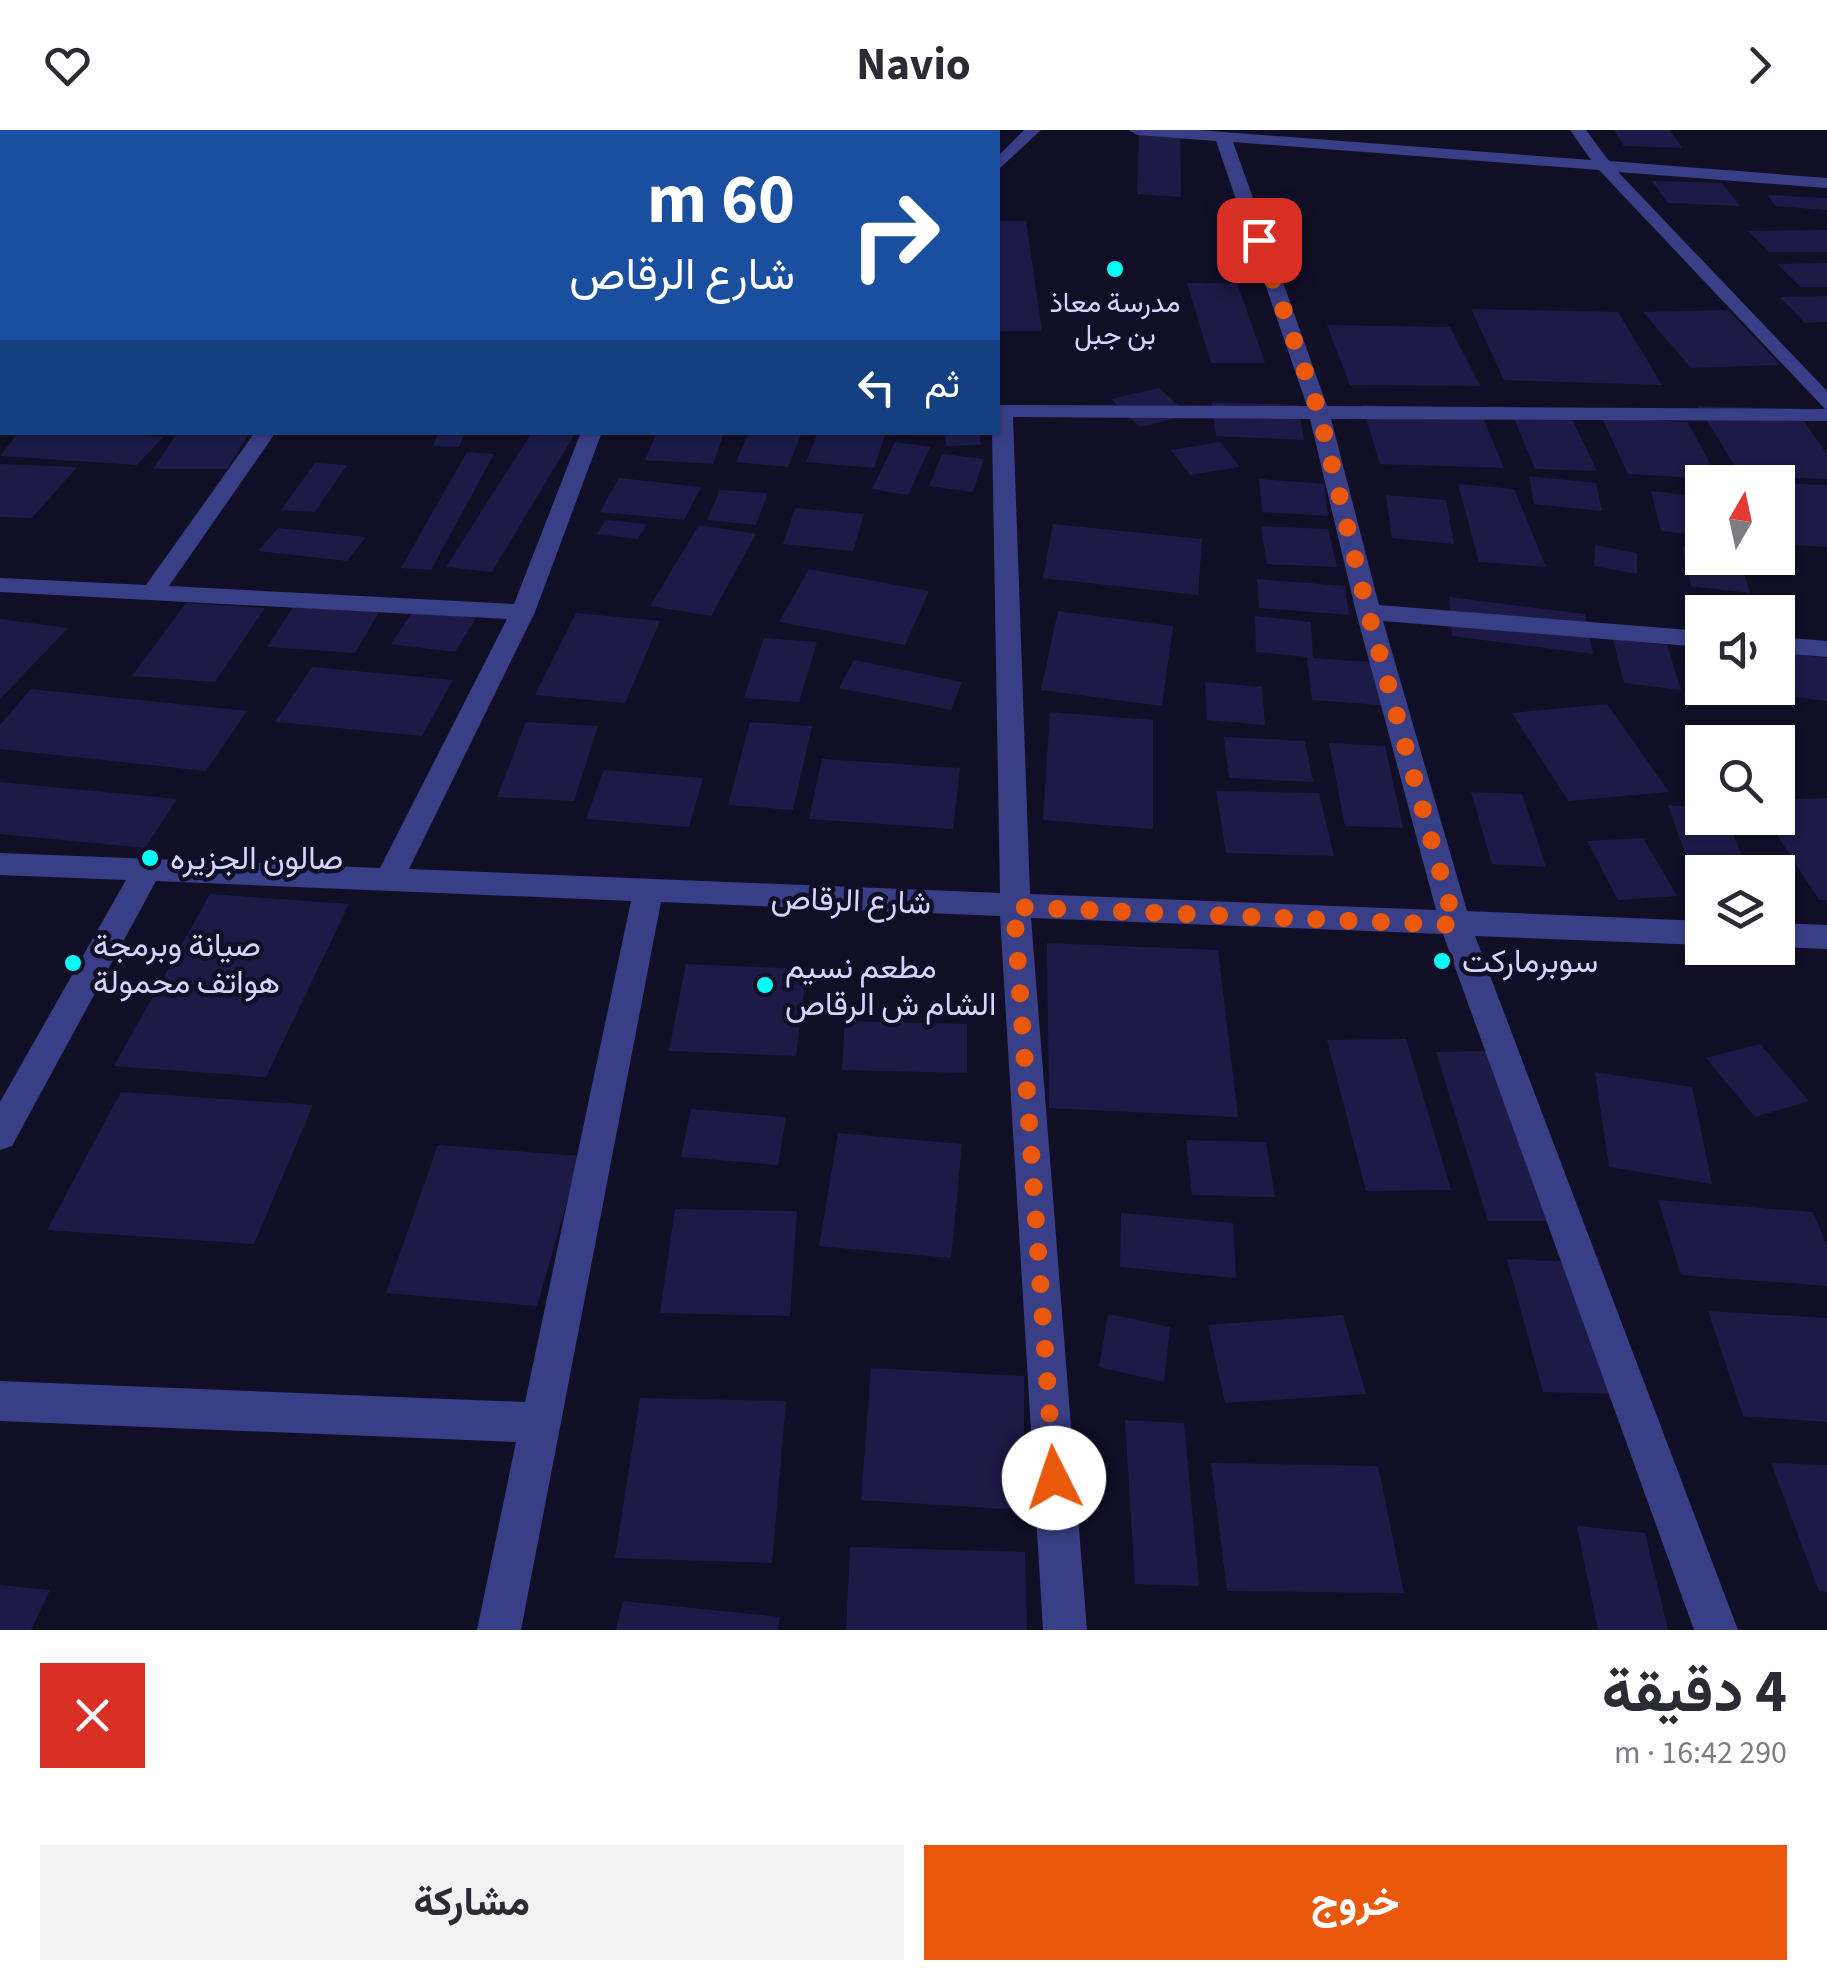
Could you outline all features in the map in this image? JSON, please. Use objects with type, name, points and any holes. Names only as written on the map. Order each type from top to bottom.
[{"type":"street","points":[[1000,163],[1034,130]]},
{"type":"street","points":[[1137,130],[1827,183]]},
{"type":"street","points":[[1578,130],[1603,165],[1827,403]]},
{"type":"street","points":[[1224,137],[1319,412],[1368,612],[1455,925],[1716,1630]]},
{"type":"street","points":[[1064,1630],[1014,907],[1000,411],[1827,415]]},
{"type":"street","points":[[151,595],[264,435]]},
{"type":"street","points":[[390,877],[523,612],[591,435]]},
{"type":"street","points":[[0,585],[523,612]]},
{"type":"street","points":[[1368,612],[1685,638]]},
{"type":"street","points":[[1795,646],[1827,649]]},
{"type":"street","name":"شارع الرقاص","points":[[0,864],[1685,932]]},
{"type":"street","points":[[0,1135],[147,870]]},
{"type":"street","points":[[499,1630],[648,892]]},
{"type":"street","points":[[1795,936],[1827,937]]},
{"type":"street","points":[[0,1401],[543,1423]]},
{"type":"building","points":[[1614,130],[1670,130],[1682,148],[1624,146]]},
{"type":"building","points":[[1139,132],[1180,134],[1181,197],[1137,194]]},
{"type":"building","points":[[1652,181],[1722,183],[1740,206],[1668,203]]},
{"type":"building","points":[[1768,195],[1827,198],[1827,210],[1775,206]]},
{"type":"building","points":[[1000,221],[1026,221],[1042,331],[1000,331]]},
{"type":"building","points":[[1827,230],[1827,252],[1769,252],[1748,231]]},
{"type":"building","points":[[1827,263],[1827,287],[1801,287],[1777,264]]},
{"type":"building","points":[[1187,283],[1237,283],[1265,363],[1211,363]]},
{"type":"building","points":[[1827,296],[1827,322],[1805,323],[1780,297]]},
{"type":"building","points":[[1471,309],[1618,312],[1662,385],[1504,380]]},
{"type":"building","points":[[1728,310],[1780,365],[1691,368],[1643,312]]},
{"type":"building","points":[[1327,325],[1450,327],[1480,386],[1350,385]]},
{"type":"building","points":[[1159,388],[1189,415],[1140,427],[1111,399]]},
{"type":"building","points":[[1212,402],[1298,405],[1304,440],[1216,436]]},
{"type":"building","points":[[1362,405],[1479,408],[1504,468],[1380,464]]},
{"type":"building","points":[[1698,406],[1795,409],[1827,454],[1827,479],[1795,478],[1795,465],[1734,465]]},
{"type":"building","points":[[1511,411],[1569,413],[1597,471],[1535,469]]},
{"type":"building","points":[[1602,418],[1688,422],[1711,465],[1685,465],[1685,477],[1628,474]]},
{"type":"building","points":[[17,435],[163,437],[137,465],[0,456]]},
{"type":"building","points":[[176,435],[248,435],[227,469],[153,469]]},
{"type":"building","points":[[438,435],[464,435],[459,447],[433,446]]},
{"type":"building","points":[[530,435],[574,435],[492,572],[446,567]]},
{"type":"building","points":[[656,435],[723,435],[713,464],[645,460]]},
{"type":"building","points":[[748,435],[801,435],[788,467],[736,462]]},
{"type":"building","points":[[817,435],[885,435],[874,468],[806,462]]},
{"type":"building","points":[[945,435],[979,435],[981,445],[946,446]]},
{"type":"building","points":[[895,442],[930,447],[908,495],[872,489]]},
{"type":"building","points":[[1220,442],[1240,467],[1190,475],[1171,450]]},
{"type":"building","points":[[467,452],[494,454],[431,570],[401,568]]},
{"type":"building","points":[[942,454],[984,459],[973,492],[929,486]]},
{"type":"building","points":[[315,463],[347,465],[315,512],[281,510]]},
{"type":"building","points":[[0,464],[77,467],[32,518],[0,517]]},
{"type":"building","points":[[1529,476],[1596,483],[1602,511],[1534,504]]},
{"type":"building","points":[[619,478],[701,487],[684,520],[600,512]]},
{"type":"building","points":[[1259,479],[1324,484],[1328,516],[1262,512]]},
{"type":"building","points":[[1458,484],[1514,489],[1546,567],[1479,562]]},
{"type":"building","points":[[1795,484],[1827,485],[1827,547],[1795,545]]},
{"type":"building","points":[[720,490],[768,493],[756,525],[707,520]]},
{"type":"building","points":[[1651,491],[1685,495],[1685,533],[1661,531]]},
{"type":"building","points":[[1386,495],[1446,500],[1454,544],[1392,538]]},
{"type":"building","points":[[795,508],[864,514],[853,551],[783,544]]},
{"type":"building","points":[[606,520],[647,524],[638,539],[597,534]]},
{"type":"building","points":[[1053,524],[1202,539],[1198,595],[1043,578]]},
{"type":"building","points":[[699,525],[756,534],[711,616],[650,606]]},
{"type":"building","points":[[1261,526],[1328,529],[1337,567],[1267,564]]},
{"type":"building","points":[[278,528],[366,537],[347,561],[258,551]]},
{"type":"building","points":[[1595,545],[1637,553],[1637,574],[1594,566]]},
{"type":"building","points":[[809,569],[929,591],[905,645],[779,622]]},
{"type":"building","points":[[1689,575],[1745,575],[1750,593],[1691,586]]},
{"type":"building","points":[[1257,579],[1345,586],[1349,615],[1259,608]]},
{"type":"building","points":[[1449,597],[1585,614],[1593,654],[1452,636]]},
{"type":"building","points":[[186,603],[265,608],[215,682],[132,676]]},
{"type":"building","points":[[294,606],[379,612],[355,653],[267,647]]},
{"type":"building","points":[[413,611],[476,618],[455,652],[391,644]]},
{"type":"building","points":[[1058,611],[1173,626],[1162,706],[1041,690]]},
{"type":"building","points":[[576,613],[660,621],[625,703],[535,695]]},
{"type":"building","points":[[1255,616],[1311,622],[1313,658],[1386,663],[1394,706],[1312,700],[1307,657],[1256,652]]},
{"type":"building","points":[[0,619],[68,628],[0,699]]},
{"type":"building","points":[[764,638],[817,642],[799,702],[744,698]]},
{"type":"building","points":[[1613,639],[1667,645],[1681,690],[1624,683]]},
{"type":"building","points":[[1795,654],[1827,658],[1827,701],[1795,697]]},
{"type":"building","points":[[854,660],[962,682],[951,710],[839,688]]},
{"type":"building","points":[[312,667],[453,680],[422,736],[275,722]]},
{"type":"building","points":[[1205,682],[1262,687],[1265,725],[1207,720]]},
{"type":"building","points":[[31,689],[247,711],[206,771],[0,749],[0,725]]},
{"type":"building","points":[[1607,704],[1669,792],[1568,801],[1512,713]]},
{"type":"building","points":[[1050,712],[1153,720],[1153,829],[1043,820]]},
{"type":"building","points":[[526,722],[598,726],[574,801],[497,797]]},
{"type":"building","points":[[750,722],[812,726],[793,810],[728,805]]},
{"type":"building","points":[[1224,737],[1305,741],[1313,782],[1229,778]]},
{"type":"building","points":[[1329,743],[1385,746],[1403,828],[1345,826]]},
{"type":"building","points":[[822,759],[960,768],[953,829],[809,819]]},
{"type":"building","points":[[604,770],[703,778],[689,827],[586,819]]},
{"type":"building","points":[[0,782],[177,799],[145,848],[0,834]]},
{"type":"building","points":[[1216,791],[1319,793],[1334,856],[1226,853]]},
{"type":"building","points":[[1471,792],[1522,794],[1546,867],[1492,864]]},
{"type":"building","points":[[1827,798],[1827,900],[1819,900],[1795,863],[1795,855],[1790,855],[1777,835],[1795,835],[1795,799]]},
{"type":"building","points":[[1668,805],[1685,806],[1685,835],[1734,835],[1741,855],[1686,855]]},
{"type":"building","points":[[1643,838],[1677,896],[1618,900],[1587,841]]},
{"type":"building","points":[[210,894],[349,904],[266,1077],[114,1066]]},
{"type":"building","points":[[1047,943],[1218,950],[1238,1117],[1049,1108]]},
{"type":"building","points":[[686,964],[807,969],[796,1056],[669,1051]]},
{"type":"building","points":[[845,1021],[967,1024],[967,1073],[842,1070]]},
{"type":"building","points":[[1406,1039],[1451,1190],[1366,1191],[1327,1040]]},
{"type":"building","points":[[1760,1044],[1809,1101],[1755,1117],[1706,1058]]},
{"type":"building","points":[[1509,1051],[1570,1221],[1488,1221],[1436,1052]]},
{"type":"building","points":[[1595,1072],[1692,1087],[1712,1184],[1609,1167]]},
{"type":"building","points":[[121,1092],[313,1105],[254,1244],[47,1230]]},
{"type":"building","points":[[691,1109],[786,1117],[778,1165],[681,1157]]},
{"type":"building","points":[[838,1133],[962,1144],[951,1258],[819,1246]]},
{"type":"building","points":[[1186,1140],[1266,1142],[1275,1197],[1192,1195]]},
{"type":"building","points":[[438,1145],[580,1156],[537,1306],[386,1293]]},
{"type":"building","points":[[1658,1200],[1813,1212],[1827,1246],[1827,1286],[1681,1275]]},
{"type":"building","points":[[675,1209],[797,1211],[790,1316],[660,1313]]},
{"type":"building","points":[[1121,1213],[1233,1223],[1236,1278],[1120,1267]]},
{"type":"building","points":[[1507,1259],[1581,1262],[1621,1394],[1543,1392]]},
{"type":"building","points":[[1708,1311],[1827,1318],[1827,1422],[1743,1416]]},
{"type":"building","points":[[1108,1314],[1170,1327],[1164,1382],[1099,1367]]},
{"type":"building","points":[[1343,1315],[1366,1394],[1225,1403],[1208,1325]]},
{"type":"building","points":[[871,1368],[1024,1376],[1024,1510],[861,1500]]},
{"type":"building","points":[[640,1398],[786,1401],[772,1563],[615,1558]]},
{"type":"building","points":[[1125,1420],[1184,1423],[1199,1586],[1135,1584]]},
{"type":"building","points":[[1211,1463],[1378,1466],[1404,1593],[1227,1591]]},
{"type":"building","points":[[1771,1463],[1827,1465],[1827,1592],[1819,1591]]},
{"type":"building","points":[[1577,1526],[1645,1533],[1668,1630],[1598,1630]]},
{"type":"building","points":[[850,1547],[1025,1552],[1027,1630],[846,1630]]},
{"type":"building","points":[[0,1585],[50,1590],[31,1630],[0,1630]]},
{"type":"building","points":[[623,1601],[780,1617],[778,1630],[616,1630]]},
{"type":"place","name":"مدرسة معاذ بن جبل","points":[[1115,269]]},
{"type":"place","name":"صالون الجزيره","points":[[150,858]]},
{"type":"place","name":"سوبرماركت","points":[[1442,961]]},
{"type":"place","name":"صيانة وبرمجة هواتف محمولة","points":[[73,963]]},
{"type":"place","name":"مطعم نسيم الشام ش الرقاص","points":[[765,985]]},
{"type":"route","points":[[1054,1478],[1014,907],[1455,925],[1368,612],[1319,412],[1259,240]]}]
